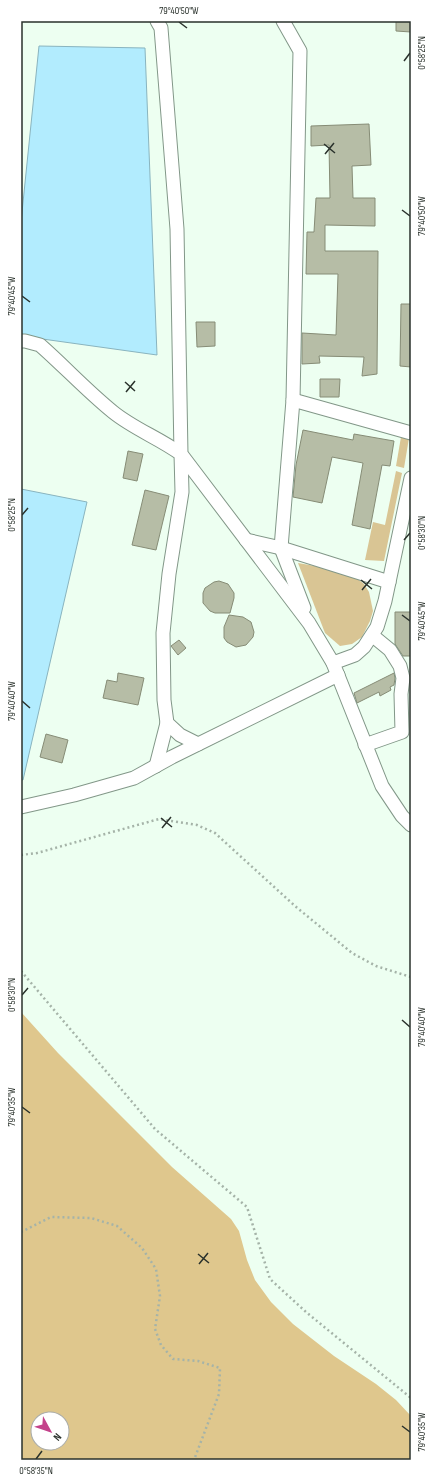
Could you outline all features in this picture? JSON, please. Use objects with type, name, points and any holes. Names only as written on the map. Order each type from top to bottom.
[{"type":"street","points":[[283,21],[300,51],[293,400],[281,548],[309,623]]},
{"type":"street","points":[[156,766],[166,723],[163,633],[168,574],[182,492],[177,229],[160,23]]},
{"type":"street","points":[[21,341],[40,345],[113,412],[134,428],[167,444],[181,454],[309,623],[335,669],[382,786],[402,816],[411,825]]},
{"type":"street","points":[[293,400],[411,433]]},
{"type":"street","points":[[21,807],[67,797],[134,778],[335,669],[355,655],[364,647],[378,627],[411,478]]},
{"type":"street","points":[[246,540],[281,548],[389,582]]},
{"type":"street","points":[[365,745],[402,732],[401,694],[403,678],[400,666],[390,650],[373,636]]},
{"type":"street","points":[[166,723],[180,735],[198,744]]},
{"type":"path","points":[[21,855],[37,853],[159,819],[197,825],[215,833],[294,906],[352,953],[376,966],[411,977]]},
{"type":"path","points":[[21,971],[155,1129],[247,1207],[270,1279],[306,1312],[411,1398]]},
{"type":"path","points":[[21,1232],[51,1217],[91,1218],[116,1226],[142,1248],[156,1269],[160,1296],[155,1329],[161,1345],[173,1359],[198,1361],[220,1368],[219,1394],[194,1460]]},
{"type":"shaded area","points":[[401,437],[409,438],[404,468],[396,466]]},
{"type":"shaded area","points":[[396,471],[402,473],[384,561],[365,560],[373,522],[385,525]]},
{"type":"shaded area","points":[[298,563],[349,572],[364,584],[369,592],[373,611],[362,637],[352,644],[340,646],[325,633]]},
{"type":"shaded area","points":[[21,1012],[58,1053],[172,1167],[231,1219],[239,1231],[247,1260],[255,1280],[271,1302],[293,1324],[334,1356],[376,1384],[396,1400],[411,1416],[411,1460],[21,1460]]},
{"type":"water","points":[[39,46],[145,48],[157,355],[21,336],[21,222]]},
{"type":"water","points":[[21,489],[87,502],[23,780],[21,780]]},
{"type":"building","points":[[396,21],[411,21],[411,32],[396,31]]},
{"type":"building","points":[[369,124],[371,165],[352,166],[353,198],[375,198],[375,226],[325,225],[325,251],[378,251],[377,374],[362,376],[364,357],[319,356],[320,363],[302,364],[302,333],[336,335],[338,274],[306,274],[307,232],[314,232],[316,198],[330,198],[329,145],[311,146],[311,126]]},
{"type":"building","points":[[401,304],[411,304],[411,367],[400,366]]},
{"type":"building","points":[[196,322],[215,322],[215,346],[197,347]]},
{"type":"building","points":[[320,379],[340,379],[339,397],[320,397]]},
{"type":"building","points":[[303,430],[353,440],[354,434],[394,441],[390,466],[382,465],[370,529],[352,525],[363,463],[332,457],[322,503],[293,497],[296,465]]},
{"type":"building","points":[[128,451],[143,454],[137,481],[123,478]]},
{"type":"building","points":[[145,490],[169,496],[156,550],[132,545]]},
{"type":"building","points":[[219,581],[228,584],[234,593],[230,613],[215,613],[210,611],[203,603],[203,593],[205,588],[214,582]]},
{"type":"building","points":[[395,612],[411,612],[411,656],[403,656],[395,644]]},
{"type":"building","points":[[229,615],[243,617],[251,622],[254,632],[253,637],[246,645],[236,647],[227,642],[224,638],[224,627]]},
{"type":"building","points":[[179,640],[186,648],[178,655],[171,646]]},
{"type":"building","points":[[118,673],[144,678],[138,705],[103,698],[107,680],[117,682]]},
{"type":"building","points":[[394,673],[394,685],[390,687],[391,690],[380,696],[379,692],[357,703],[354,693]]},
{"type":"building","points":[[46,734],[68,740],[62,763],[40,757]]}]
